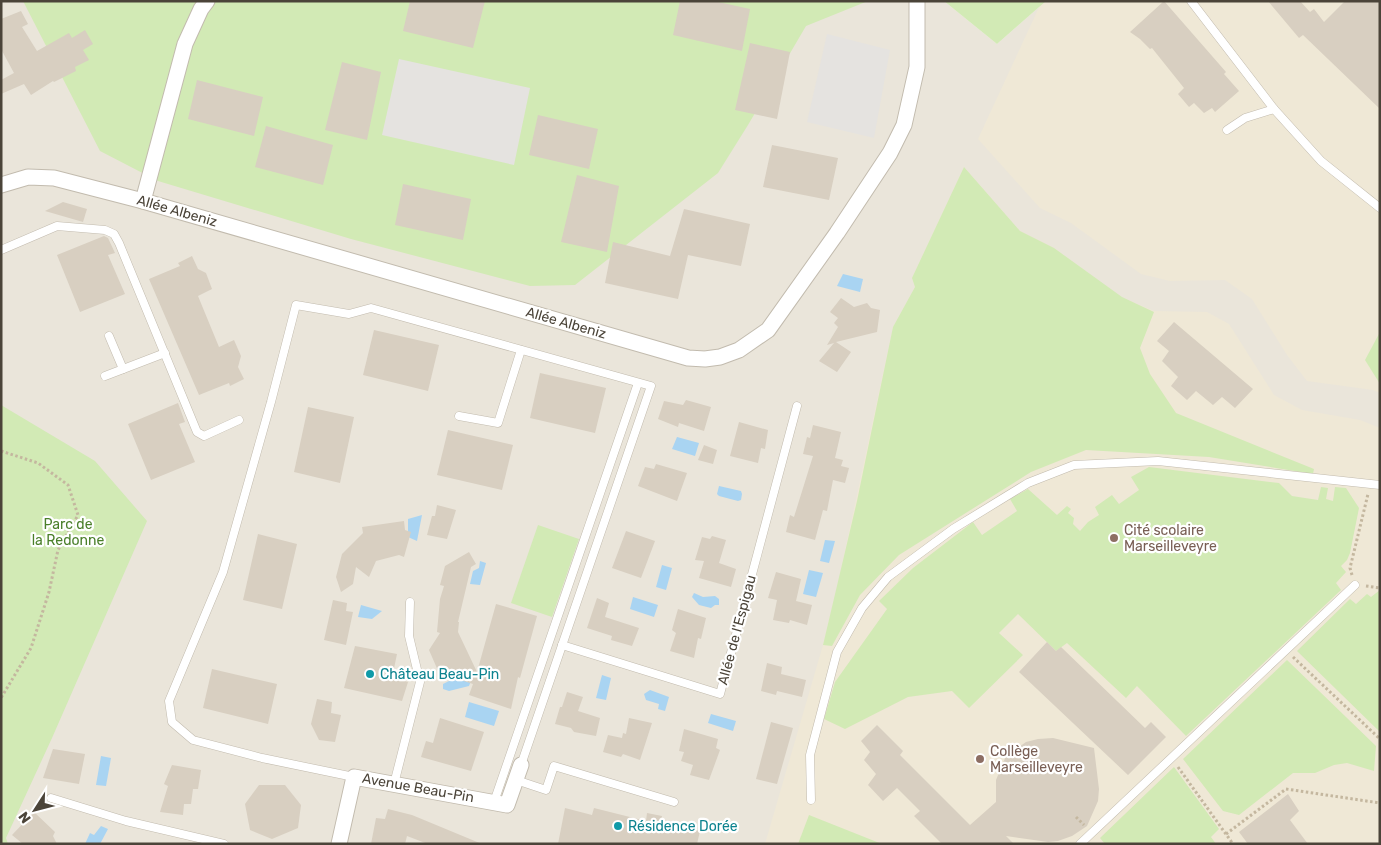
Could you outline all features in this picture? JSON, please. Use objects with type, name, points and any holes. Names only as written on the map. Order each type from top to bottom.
[{"type":"street","points":[[143,201],[185,44],[201,9],[207,1]]},
{"type":"street","name":"Allée Albeniz","points":[[1,185],[28,177],[54,178],[143,201],[688,358],[705,359],[720,357],[739,350],[768,330],[890,153],[904,125],[917,67],[917,1]]},
{"type":"street","name":"Avenue Beau-Pin","points":[[339,844],[354,777],[507,805],[521,764]]},
{"type":"lane","points":[[1191,1],[1274,109],[1321,161],[1380,208]]},
{"type":"lane","points":[[1228,130],[1245,118],[1274,109]]},
{"type":"lane","points":[[1,250],[57,226],[105,230],[114,234],[197,432],[204,436],[239,420]]},
{"type":"lane","points":[[354,777],[262,758],[193,740],[172,722],[170,701],[223,572],[296,305],[350,314],[371,308],[651,386],[521,764]]},
{"type":"lane","points":[[109,336],[124,369]]},
{"type":"lane","points":[[459,416],[498,423],[521,350]]},
{"type":"lane","points":[[106,376],[164,353]]},
{"type":"lane","points":[[494,802],[638,383]]},
{"type":"lane","name":"Allée de l'Espigau","points":[[562,645],[720,694],[797,406]]},
{"type":"lane","points":[[811,800],[810,754],[837,652],[862,608],[895,572],[953,529],[1028,483],[1074,465],[1158,460],[1380,485]]},
{"type":"lane","points":[[1080,844],[1355,585]]},
{"type":"lane","points":[[394,784],[420,682],[410,636],[410,602]]},
{"type":"lane","points":[[516,780],[546,790],[554,766],[674,802]]},
{"type":"lane","points":[[51,798],[126,821],[224,844]]},
{"type":"path","points":[[1,451],[38,463],[68,485],[78,515],[58,550],[49,592],[31,648],[3,690],[1,698]]},
{"type":"path","points":[[1355,585],[1350,568],[1364,511]]},
{"type":"path","points":[[1286,649],[1380,739]]},
{"type":"path","points":[[1172,758],[1233,844]]},
{"type":"path","points":[[1226,834],[1286,789],[1380,803]]},
{"type":"shaded area","points":[[1,1],[944,1],[997,44],[1046,1],[1380,332],[1380,844],[1,844]]},
{"type":"shaded area","points":[[1042,1],[1380,1],[1380,393],[1373,390],[1307,381],[1287,355],[1252,299],[1225,280],[1170,281],[1141,274],[1071,223],[1040,208],[978,139]]},
{"type":"shaded area","points":[[827,34],[890,50],[874,138],[807,122]]},
{"type":"shaded area","points":[[399,59],[530,88],[514,165],[382,135]]},
{"type":"shaded area","name":"Cité scolaire Marseilleveyre","points":[[964,167],[1020,231],[1054,248],[1121,297],[1154,311],[1207,312],[1229,324],[1274,395],[1302,410],[1360,420],[1380,428],[1380,844],[765,844],[823,645],[893,327],[915,287],[912,278]]},
{"type":"green space","points":[[23,1],[868,1],[806,26],[718,173],[575,285],[530,286],[351,239],[158,181],[100,151]]},
{"type":"green space","points":[[944,1],[1046,1],[997,44]]},
{"type":"green space","points":[[964,167],[1020,231],[1054,248],[1122,297],[1154,312],[1140,348],[1150,374],[1176,413],[1314,469],[1313,474],[1209,457],[1086,450],[1031,472],[899,555],[860,595],[832,646],[823,645],[857,501],[893,327],[915,287],[912,278]]},
{"type":"green space","points":[[1380,332],[1380,384],[1365,360]]},
{"type":"green space","name":"Parc de la Redonne","points":[[1,405],[95,461],[147,521],[6,838],[8,844],[1,844]]},
{"type":"green space","points":[[1149,467],[1279,483],[1292,496],[1318,500],[1321,487],[1328,488],[1326,499],[1333,501],[1335,487],[1346,488],[1359,508],[1350,553],[1347,560],[1341,566],[1346,572],[1336,583],[1341,590],[1186,736],[1137,686],[1126,698],[1067,643],[1056,651],[1018,614],[999,633],[1023,655],[969,708],[952,691],[908,697],[845,729],[824,719],[835,682],[887,609],[879,601],[913,568],[973,522],[982,535],[1017,511],[1010,499],[1028,489],[1057,515],[1067,506],[1071,509],[1068,513],[1074,518],[1073,524],[1080,531],[1088,522],[1099,515],[1095,507],[1112,495],[1119,504],[1139,490],[1131,477]]},
{"type":"green space","points":[[538,525],[579,539],[552,617],[511,603]]},
{"type":"green space","points":[[1380,590],[1380,732],[1297,651],[1350,599],[1356,604],[1367,594],[1371,597]]},
{"type":"green space","points":[[1287,660],[1376,746],[1374,771],[1347,763],[1334,765],[1315,773],[1293,773],[1239,815],[1223,811],[1183,759]]},
{"type":"green space","points":[[1174,767],[1219,829],[1211,837],[1216,844],[1105,844],[1100,838]]},
{"type":"green space","points":[[809,815],[882,844],[798,844]]},
{"type":"water","points":[[843,274],[863,279],[860,292],[837,286]]},
{"type":"water","points":[[677,437],[699,443],[695,456],[672,449]]},
{"type":"water","points":[[719,486],[741,491],[741,500],[738,501],[719,496],[717,494]]},
{"type":"water","points":[[422,515],[417,541],[408,537],[408,519]]},
{"type":"water","points":[[825,540],[835,541],[829,563],[820,561]]},
{"type":"water","points":[[480,561],[486,563],[480,585],[470,584],[473,571],[479,568]]},
{"type":"water","points":[[662,565],[672,568],[666,590],[656,587]]},
{"type":"water","points":[[809,570],[823,573],[816,597],[803,594]]},
{"type":"water","points":[[694,593],[703,597],[715,596],[719,599],[719,605],[711,608],[699,605],[692,597]]},
{"type":"water","points":[[633,597],[658,605],[654,617],[630,609]]},
{"type":"water","points":[[361,605],[382,611],[372,619],[358,617]]},
{"type":"water","points":[[461,675],[471,681],[469,686],[449,691],[443,689],[443,684]]},
{"type":"water","points":[[602,675],[611,678],[606,700],[596,698]]},
{"type":"water","points":[[650,690],[669,697],[665,711],[658,709],[659,704],[646,700],[644,694]]},
{"type":"water","points":[[469,702],[499,711],[494,726],[465,717]]},
{"type":"water","points":[[711,714],[736,721],[733,731],[708,723]]},
{"type":"water","points":[[101,756],[111,758],[106,786],[96,785]]},
{"type":"water","points":[[101,826],[108,829],[100,844],[85,844],[90,833],[94,835]]},
{"type":"building","points":[[410,1],[485,1],[473,48],[403,31]]},
{"type":"building","points":[[680,1],[714,1],[750,9],[742,51],[673,35]]},
{"type":"building","points":[[1164,1],[1226,72],[1224,74],[1239,91],[1215,112],[1212,108],[1204,113],[1194,103],[1189,107],[1178,94],[1184,88],[1152,48],[1150,49],[1130,32]]},
{"type":"building","points":[[1268,1],[1300,1],[1310,12],[1314,9],[1324,22],[1345,1],[1380,1],[1380,109],[1303,35],[1299,38]]},
{"type":"building","points":[[21,11],[28,24],[22,27],[37,51],[69,33],[72,38],[85,30],[93,44],[83,50],[89,60],[75,67],[76,71],[53,81],[31,95],[24,84],[1,94],[1,80],[14,73],[1,49],[1,19]]},
{"type":"building","points":[[750,43],[790,52],[777,119],[735,110]]},
{"type":"building","points":[[342,62],[381,72],[367,140],[325,130]]},
{"type":"building","points":[[197,80],[263,97],[254,136],[188,119]]},
{"type":"building","points":[[538,115],[598,129],[589,169],[529,155]]},
{"type":"building","points":[[266,126],[333,145],[323,185],[255,167]]},
{"type":"building","points":[[772,145],[838,158],[829,200],[763,187]]},
{"type":"building","points":[[577,175],[619,186],[607,252],[561,242]]},
{"type":"building","points":[[403,184],[471,199],[463,240],[395,225]]},
{"type":"building","points":[[63,202],[87,209],[83,222],[45,211]]},
{"type":"building","points":[[684,209],[750,224],[741,266],[688,255],[678,299],[605,283],[613,242],[670,256]]},
{"type":"building","points":[[104,236],[108,238],[115,253],[108,255],[125,294],[80,312],[57,255]]},
{"type":"building","points":[[192,256],[198,269],[206,273],[212,289],[198,296],[219,347],[234,340],[241,356],[238,367],[244,379],[230,386],[229,383],[199,395],[149,279],[180,266],[178,263]]},
{"type":"building","points":[[841,298],[854,307],[867,303],[871,308],[880,310],[877,332],[836,342],[851,352],[837,372],[819,361],[834,343],[827,345],[838,327],[834,323],[838,318],[830,312]]},
{"type":"building","points":[[1174,322],[1253,389],[1235,408],[1222,397],[1213,405],[1196,391],[1187,400],[1171,386],[1178,377],[1162,361],[1169,351],[1157,341]]},
{"type":"building","points":[[374,330],[439,345],[428,391],[363,375]]},
{"type":"building","points":[[540,373],[606,388],[595,433],[530,418]]},
{"type":"building","points":[[686,400],[711,407],[704,431],[679,423],[678,427],[658,419],[664,401],[683,405]]},
{"type":"building","points":[[178,403],[185,422],[179,424],[195,462],[151,480],[128,424]]},
{"type":"building","points":[[308,407],[354,417],[340,483],[294,472]]},
{"type":"building","points":[[739,422],[768,430],[765,449],[761,448],[758,463],[730,456]]},
{"type":"building","points":[[813,425],[841,432],[835,458],[843,460],[841,466],[849,468],[845,483],[833,480],[827,511],[823,510],[815,540],[786,532],[790,515],[794,517],[813,456],[803,454],[807,437],[810,438]]},
{"type":"building","points":[[448,430],[513,445],[502,490],[437,475]]},
{"type":"building","points":[[704,445],[717,450],[713,464],[698,460]]},
{"type":"building","points":[[656,464],[687,473],[677,501],[638,486],[645,467],[654,469]]},
{"type":"building","points":[[437,505],[456,510],[447,539],[427,535],[432,516],[435,516]]},
{"type":"building","points":[[404,521],[405,530],[411,532],[404,557],[399,555],[376,561],[369,577],[356,567],[353,584],[341,592],[336,577],[342,554],[363,533],[362,527]]},
{"type":"building","points":[[626,531],[655,541],[641,578],[612,568]]},
{"type":"building","points":[[258,534],[297,544],[282,609],[243,600]]},
{"type":"building","points":[[712,536],[726,540],[719,563],[736,569],[731,587],[699,578],[704,561],[695,560],[702,537],[710,539]]},
{"type":"building","points":[[469,552],[476,564],[471,567],[458,622],[458,632],[477,672],[496,604],[537,616],[520,678],[518,677],[511,709],[469,695],[473,684],[439,673],[429,650],[440,633],[437,632],[440,599],[444,586],[440,585],[445,566]]},
{"type":"building","points":[[776,572],[801,579],[796,601],[812,605],[807,625],[790,620],[789,623],[773,620],[777,600],[768,598]]},
{"type":"building","points":[[597,598],[609,603],[605,617],[639,628],[632,646],[611,640],[612,636],[587,628]]},
{"type":"building","points":[[333,600],[347,603],[346,611],[353,612],[346,645],[324,640]]},
{"type":"building","points":[[678,609],[706,618],[701,639],[698,638],[694,658],[670,651],[676,633],[672,630]]},
{"type":"building","points":[[1047,642],[1056,651],[1061,647],[1145,728],[1151,722],[1166,737],[1128,775],[1019,672]]},
{"type":"building","name":"Château Beau-Pin","points":[[355,646],[397,654],[392,678],[408,682],[402,701],[344,688]]},
{"type":"building","points":[[767,663],[782,667],[781,674],[806,680],[802,697],[777,691],[776,695],[761,691]]},
{"type":"building","points":[[212,669],[277,684],[268,724],[203,708]]},
{"type":"building","points":[[567,692],[583,697],[578,711],[600,718],[596,736],[574,732],[571,728],[555,724]]},
{"type":"building","points":[[317,699],[332,702],[331,713],[341,715],[335,742],[319,740],[311,724]]},
{"type":"building","points":[[440,718],[484,732],[471,771],[421,757],[426,741],[433,743]]},
{"type":"building","points":[[629,718],[652,723],[640,760],[623,754],[621,757],[603,752],[608,735],[622,738],[623,733],[626,734]]},
{"type":"building","points":[[771,722],[793,728],[777,784],[756,779]]},
{"type":"building","points":[[877,725],[903,751],[900,755],[970,825],[996,802],[996,780],[1006,756],[1026,742],[1038,739],[1053,738],[1094,748],[1099,789],[1098,801],[1087,826],[1072,836],[1058,841],[1048,842],[1006,836],[1014,844],[942,844],[914,816],[920,811],[897,788],[883,801],[868,785],[876,774],[864,760],[870,752],[861,741]]},
{"type":"building","points":[[684,729],[718,739],[716,748],[720,750],[709,780],[690,775],[693,765],[681,761],[684,752],[679,751]]},
{"type":"building","points":[[53,749],[85,754],[79,784],[43,778]]},
{"type":"building","points":[[172,765],[201,770],[198,789],[193,789],[191,804],[184,804],[183,815],[160,812],[168,786],[164,784]]},
{"type":"building","points":[[259,785],[285,785],[301,805],[298,828],[272,839],[250,830],[245,804]]},
{"type":"building","points":[[1288,794],[1299,811],[1290,820],[1308,844],[1248,844],[1239,832]]},
{"type":"building","name":"Résidence Dorée","points":[[565,808],[592,815],[594,808],[646,821],[647,813],[662,816],[661,823],[700,831],[697,844],[558,844]]},
{"type":"building","points":[[388,809],[412,815],[482,844],[428,844],[407,836],[405,844],[371,844],[376,818],[385,819]]},
{"type":"building","points":[[34,812],[55,832],[53,836],[57,844],[23,844],[12,835]]},
{"type":"place","name":"Cité scolaire Marseilleveyre","points":[[1114,538]]},
{"type":"place","name":"Château Beau-Pin","points":[[370,674]]},
{"type":"place","name":"Collège Marseilleveyre","points":[[980,759]]},
{"type":"place","name":"Résidence Dorée","points":[[618,826]]}]
